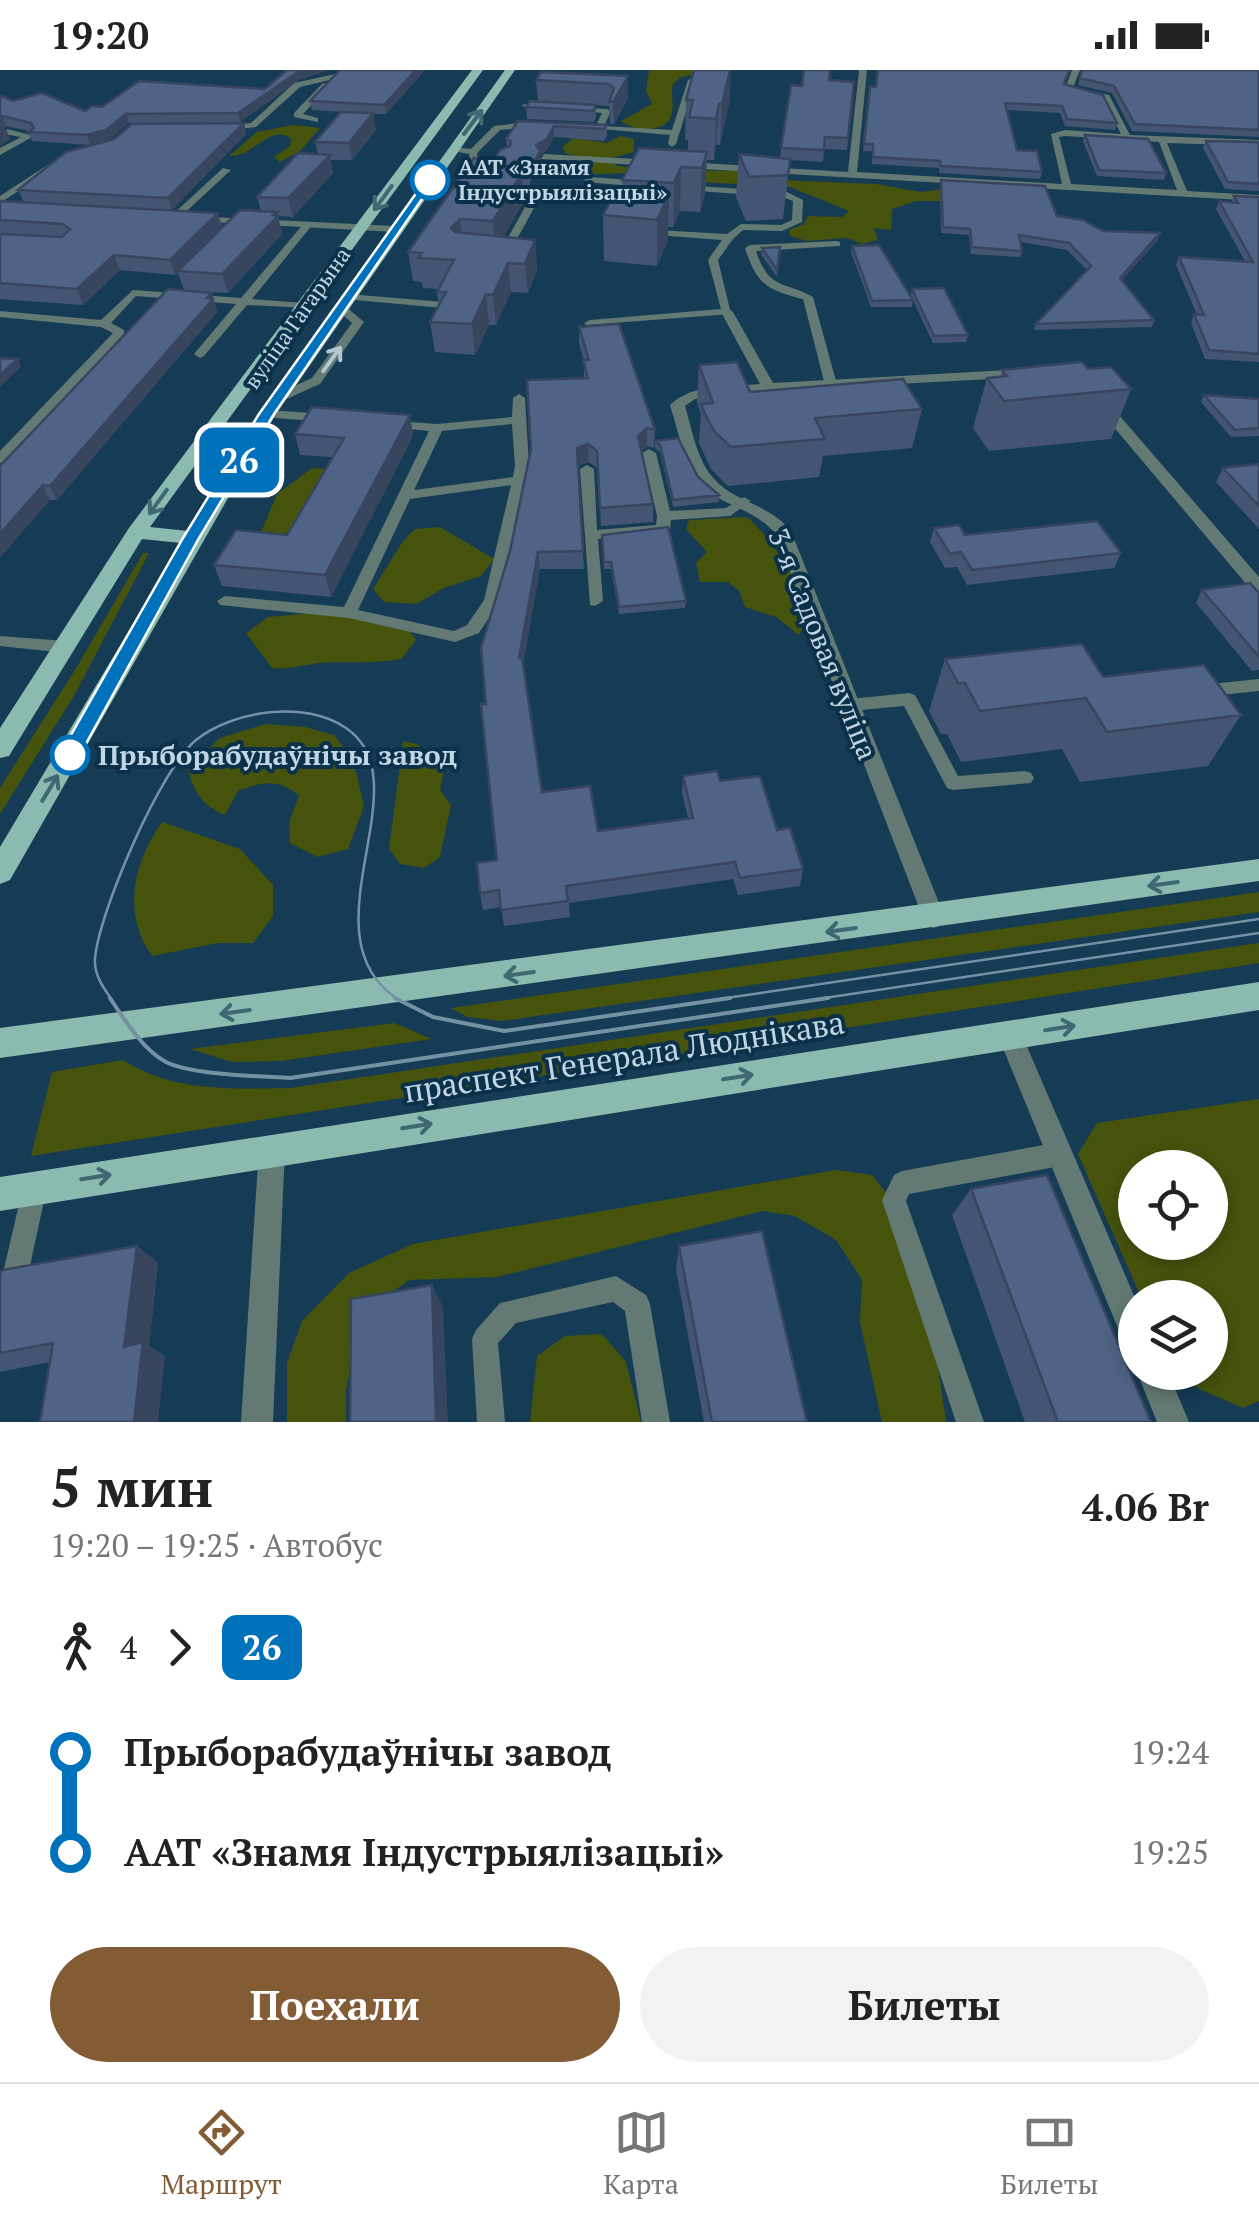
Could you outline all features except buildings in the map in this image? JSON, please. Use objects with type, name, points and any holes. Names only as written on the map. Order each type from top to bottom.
[{"type":"main road","name":"вуліца Гагарына","points":[[0,749],[136,532],[478,70]]},
{"type":"main road","name":"вуліца Гагарына","points":[[0,872],[110,689],[191,538],[266,414],[510,70]]},
{"type":"main road","points":[[466,88],[497,90]]},
{"type":"main road","points":[[136,532],[191,538]]},
{"type":"main road","name":"вуліца Гагарына","points":[[0,737],[40,688]]},
{"type":"main road","points":[[2,1041],[934,918],[1259,870]]},
{"type":"main road","name":"праспект Генерала Люднікава","points":[[0,1194],[272,1148],[1259,996]]},
{"type":"street","points":[[0,208],[19,210]]},
{"type":"street","points":[[155,217],[395,229]]},
{"type":"street","points":[[727,312],[769,387],[1043,374]]},
{"type":"street","name":"3-я Садовая вуліца","points":[[769,387],[692,395],[677,406],[701,472],[716,489],[767,512],[783,531],[934,918]]},
{"type":"street","points":[[1087,394],[1259,588]]},
{"type":"street","points":[[1010,1036],[1118,1292]]},
{"type":"street","points":[[257,1422],[272,1148]]},
{"type":"street","points":[[1160,1390],[1173,1422]]},
{"type":"lane","points":[[852,174],[863,70]]},
{"type":"lane","points":[[1076,70],[1069,90],[1106,98],[1127,136]]},
{"type":"lane","points":[[315,120],[297,115],[338,73]]},
{"type":"lane","points":[[203,128],[253,125],[297,86],[338,73]]},
{"type":"lane","points":[[580,127],[674,139],[692,80]]},
{"type":"lane","points":[[525,106],[607,111],[599,128]]},
{"type":"lane","points":[[491,256],[505,257],[534,199],[518,189],[474,177],[473,152],[498,128],[540,124],[550,108]]},
{"type":"lane","points":[[0,152],[30,136],[7,132]]},
{"type":"lane","points":[[1067,186],[1054,136],[1065,133],[1259,142]]},
{"type":"lane","points":[[1162,140],[1183,193]]},
{"type":"lane","points":[[452,150],[489,154]]},
{"type":"lane","points":[[544,157],[659,164]]},
{"type":"lane","points":[[0,200],[60,160]]},
{"type":"lane","points":[[678,165],[1259,198]]},
{"type":"lane","points":[[174,218],[226,170]]},
{"type":"lane","points":[[588,180],[784,194],[798,200],[797,222],[782,228],[742,227],[713,260],[727,312],[590,324]]},
{"type":"lane","points":[[229,232],[261,206]]},
{"type":"lane","points":[[200,354],[308,224]]},
{"type":"lane","points":[[636,230],[729,238]]},
{"type":"lane","points":[[831,385],[808,297],[768,286],[758,276],[750,248],[836,244]]},
{"type":"lane","points":[[104,324],[133,293],[304,306]]},
{"type":"lane","points":[[344,302],[443,305]]},
{"type":"lane","points":[[0,314],[104,324],[120,332],[0,460]]},
{"type":"lane","points":[[225,601],[349,613],[455,636],[473,630],[492,601],[522,466],[519,398]]},
{"type":"lane","points":[[266,414],[346,420]]},
{"type":"lane","points":[[364,422],[437,428],[518,420]]},
{"type":"lane","points":[[349,613],[437,428]]},
{"type":"lane","points":[[590,535],[664,529],[649,453]]},
{"type":"lane","points":[[587,469],[595,601]]},
{"type":"lane","points":[[404,496],[519,480]]},
{"type":"lane","points":[[664,516],[730,512],[744,501]]},
{"type":"lane","points":[[0,641],[66,647]]},
{"type":"lane","points":[[1181,694],[1259,685]]},
{"type":"lane","points":[[850,705],[929,696]]},
{"type":"lane","points":[[910,699],[954,783],[1025,778]]},
{"type":"lane","points":[[970,1422],[894,1200],[902,1183],[1060,1154]]},
{"type":"lane","points":[[12,1290],[35,1186]]},
{"type":"lane","points":[[491,1422],[485,1339],[509,1312],[616,1289],[638,1304],[656,1422]]},
{"type":"green space","points":[[649,70],[723,70],[681,77],[673,84],[668,122],[648,129],[633,127],[621,121],[652,104],[646,91]]},
{"type":"green space","points":[[293,125],[320,128],[300,151],[280,162],[274,157],[290,146],[291,139],[284,135],[269,137],[246,152],[229,156],[257,132]]},
{"type":"green space","points":[[620,136],[634,139],[634,152],[612,158],[617,166],[741,171],[779,180],[876,184],[921,192],[951,188],[945,201],[916,201],[892,209],[891,230],[874,228],[878,240],[862,244],[847,238],[807,241],[790,236],[789,230],[804,224],[808,216],[842,217],[849,211],[790,187],[679,181],[626,173],[559,176],[547,171],[575,162],[576,156],[565,153],[563,146],[574,138],[607,143]]},
{"type":"green space","points":[[312,468],[326,469],[300,522],[268,542],[259,537],[277,494]]},
{"type":"green space","points":[[747,517],[801,589],[808,613],[799,635],[776,617],[745,607],[740,592],[728,582],[700,582],[696,563],[707,552],[686,529],[689,520]]},
{"type":"green space","points":[[440,527],[494,559],[481,576],[444,588],[416,604],[384,602],[373,589],[403,541],[415,529]]},
{"type":"green space","points":[[143,553],[149,553],[74,696],[0,814],[0,788]]},
{"type":"green space","points":[[322,612],[408,629],[416,640],[401,659],[272,668],[246,633],[268,617]]},
{"type":"green space","points":[[265,724],[305,727],[334,735],[353,759],[364,806],[348,849],[317,857],[290,843],[289,822],[299,796],[284,786],[262,784],[238,791],[225,815],[210,807],[196,791],[188,769],[220,738]]},
{"type":"green space","points":[[403,741],[417,744],[444,770],[440,790],[451,805],[440,857],[424,868],[400,864],[389,849]]},
{"type":"green space","points":[[162,822],[240,849],[273,885],[273,916],[253,943],[218,943],[152,956],[137,923],[135,888],[144,854]]},
{"type":"green space","points":[[1259,892],[1259,912],[502,1021],[468,1017],[451,1008]]},
{"type":"green space","points":[[1259,943],[1259,963],[31,1156],[52,1072],[123,1060],[182,1083],[225,1088],[290,1088]]},
{"type":"green space","points":[[394,1023],[432,1039],[280,1061],[232,1062],[190,1049]]},
{"type":"green space","points":[[1259,1099],[1259,1401],[1243,1408],[1201,1390],[1228,1390],[1228,1280],[1134,1280],[1125,1260],[1228,1260],[1228,1150],[1118,1150],[1118,1245],[1078,1154],[1097,1123]]},
{"type":"green space","points":[[836,1170],[872,1175],[891,1199],[924,1270],[946,1422],[882,1422],[860,1322],[862,1280],[836,1240],[795,1216],[763,1211],[497,1277],[409,1280],[358,1324],[346,1391],[346,1422],[287,1422],[287,1363],[302,1321],[349,1273],[413,1244]]},
{"type":"green space","points":[[602,1334],[626,1362],[641,1422],[530,1422],[537,1356],[565,1336]]},
{"type":"tram line","points":[[112,1000],[96,970],[99,938],[119,877],[149,810],[196,740],[230,722],[270,712],[329,719],[346,728],[367,753],[374,784],[359,900],[360,938],[371,972],[399,1000]]},
{"type":"tram line","points":[[713,1000],[1259,919]]},
{"type":"tram line","points":[[811,1000],[1259,933]]},
{"type":"tram line","points":[[110,998],[142,1042],[166,1062],[208,1072],[290,1078],[828,998]]},
{"type":"tram line","points":[[395,998],[399,1000]]},
{"type":"tram line","points":[[399,1000],[433,1017],[504,1031],[730,998]]},
{"type":"bus line","name":"26","points":[[70,755],[191,538],[266,414],[430,180]]},
{"type":"place","name":"ААТ «Знамя Індустрыялізацыі»","points":[[430,180]]},
{"type":"place","name":"Прыборабудаўнічы завод","points":[[70,755]]}]
